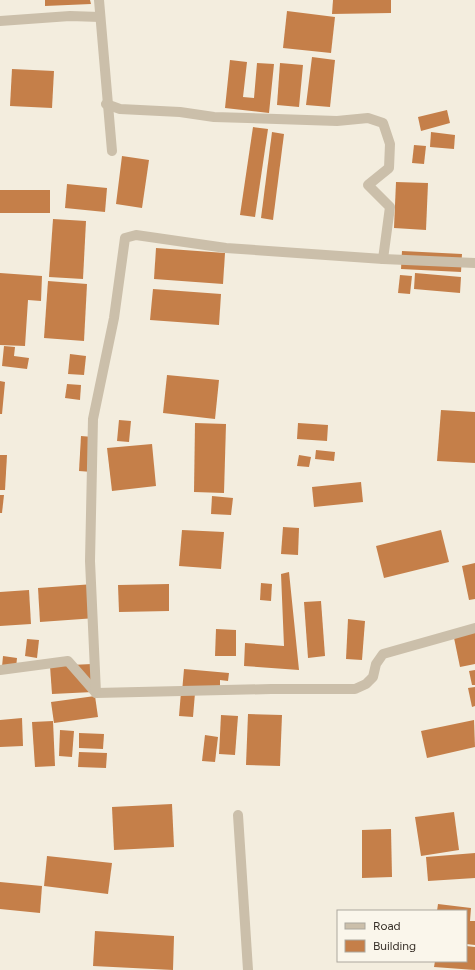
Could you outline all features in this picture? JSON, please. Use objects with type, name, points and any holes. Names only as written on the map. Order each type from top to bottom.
[{"type":"street","points":[[99,0],[106,104],[112,151]]},
{"type":"street","points":[[0,21],[70,16],[100,17]]},
{"type":"street","points":[[106,104],[120,108],[180,112],[214,117],[337,121],[368,118],[383,123],[390,144],[389,168],[368,185],[390,206],[382,260]]},
{"type":"street","points":[[96,693],[90,561],[93,419],[114,318],[125,238],[136,235],[226,248],[382,260],[475,263]]},
{"type":"street","points":[[96,693],[271,689],[355,689],[366,684],[374,677],[376,664],[383,654],[475,628]]},
{"type":"street","points":[[0,670],[68,661],[96,693]]},
{"type":"street","points":[[238,815],[248,970]]},
{"type":"building","points":[[45,0],[90,0],[91,4],[45,6]]},
{"type":"building","points":[[333,0],[391,0],[391,13],[332,14]]},
{"type":"building","points":[[287,11],[335,17],[331,53],[283,48]]},
{"type":"building","points":[[312,57],[335,60],[330,107],[306,105]]},
{"type":"building","points":[[230,60],[247,62],[243,97],[254,98],[257,63],[274,64],[269,113],[225,108]]},
{"type":"building","points":[[280,63],[303,65],[299,107],[277,105]]},
{"type":"building","points":[[12,69],[54,71],[52,108],[10,106]]},
{"type":"building","points":[[447,110],[450,123],[421,131],[418,117]]},
{"type":"building","points":[[253,127],[268,129],[255,217],[240,215]]},
{"type":"building","points":[[272,132],[284,134],[273,220],[261,218]]},
{"type":"building","points":[[431,132],[455,135],[454,149],[430,147]]},
{"type":"building","points":[[414,145],[426,146],[424,164],[412,163]]},
{"type":"building","points":[[122,156],[149,160],[142,208],[116,204]]},
{"type":"building","points":[[396,182],[428,183],[426,230],[394,228]]},
{"type":"building","points":[[67,184],[107,188],[105,212],[65,208]]},
{"type":"building","points":[[0,190],[50,190],[50,213],[0,213]]},
{"type":"building","points":[[53,219],[86,221],[83,279],[49,277]]},
{"type":"building","points":[[156,248],[225,253],[223,284],[154,279]]},
{"type":"building","points":[[402,251],[462,254],[461,272],[401,269]]},
{"type":"building","points":[[0,273],[42,276],[41,301],[28,300],[25,346],[0,345]]},
{"type":"building","points":[[415,273],[461,277],[460,293],[414,289]]},
{"type":"building","points":[[400,275],[412,276],[410,294],[398,293]]},
{"type":"building","points":[[48,281],[87,284],[84,341],[44,338]]},
{"type":"building","points":[[153,289],[221,294],[219,325],[150,320]]},
{"type":"building","points":[[4,346],[15,347],[14,356],[29,358],[27,369],[2,366]]},
{"type":"building","points":[[70,354],[86,356],[84,375],[68,374]]},
{"type":"building","points":[[167,375],[219,380],[215,419],[163,413]]},
{"type":"building","points":[[0,381],[5,382],[2,414],[0,414]]},
{"type":"building","points":[[67,384],[81,385],[80,400],[65,398]]},
{"type":"building","points":[[441,410],[475,412],[475,463],[437,461]]},
{"type":"building","points":[[119,420],[131,421],[129,442],[117,441]]},
{"type":"building","points":[[195,423],[226,424],[224,493],[194,492]]},
{"type":"building","points":[[298,423],[328,425],[327,441],[297,439]]},
{"type":"building","points":[[81,436],[93,437],[92,472],[79,471]]},
{"type":"building","points":[[152,444],[156,486],[112,491],[107,448]]},
{"type":"building","points":[[316,450],[335,452],[334,461],[315,459]]},
{"type":"building","points":[[0,455],[7,455],[5,490],[0,490]]},
{"type":"building","points":[[299,455],[311,457],[309,467],[297,466]]},
{"type":"building","points":[[361,482],[363,502],[314,507],[312,487]]},
{"type":"building","points":[[0,495],[4,495],[2,513],[0,513]]},
{"type":"building","points":[[212,496],[233,498],[231,515],[211,514]]},
{"type":"building","points":[[283,527],[299,528],[298,555],[281,554]]},
{"type":"building","points":[[182,530],[224,532],[221,569],[179,566]]},
{"type":"building","points":[[441,530],[449,562],[384,578],[376,546]]},
{"type":"building","points":[[475,563],[475,599],[469,600],[462,566]]},
{"type":"building","points":[[289,572],[299,670],[244,666],[245,643],[284,646],[281,574]]},
{"type":"building","points":[[261,583],[272,584],[271,601],[260,600]]},
{"type":"building","points":[[94,584],[96,618],[40,622],[38,588]]},
{"type":"building","points":[[169,584],[169,611],[119,612],[118,585]]},
{"type":"building","points":[[29,590],[31,624],[0,626],[0,592]]},
{"type":"building","points":[[321,601],[325,656],[308,658],[304,602]]},
{"type":"building","points":[[348,619],[365,621],[362,660],[346,659]]},
{"type":"building","points":[[475,628],[475,664],[460,667],[453,633]]},
{"type":"building","points":[[216,629],[236,630],[236,656],[215,656]]},
{"type":"building","points":[[27,639],[39,640],[37,658],[25,656]]},
{"type":"building","points":[[3,656],[17,658],[16,668],[2,667]]},
{"type":"building","points":[[92,664],[93,692],[52,694],[50,666]]},
{"type":"building","points":[[184,669],[229,673],[228,681],[220,680],[220,687],[182,692]]},
{"type":"building","points":[[475,670],[475,685],[472,685],[469,671]]},
{"type":"building","points":[[475,687],[475,706],[472,707],[468,688]]},
{"type":"building","points":[[181,692],[195,693],[193,717],[179,716]]},
{"type":"building","points":[[95,696],[98,717],[54,723],[51,702]]},
{"type":"building","points":[[248,714],[282,715],[280,766],[246,765]]},
{"type":"building","points":[[221,715],[238,716],[235,755],[219,754]]},
{"type":"building","points":[[22,718],[23,746],[0,747],[0,720]]},
{"type":"building","points":[[474,720],[475,747],[427,758],[421,731]]},
{"type":"building","points":[[53,721],[55,766],[35,767],[32,722]]},
{"type":"building","points":[[60,730],[74,731],[72,757],[59,756]]},
{"type":"building","points":[[79,733],[104,734],[103,749],[79,748]]},
{"type":"building","points":[[205,735],[218,737],[215,762],[202,761]]},
{"type":"building","points":[[79,752],[107,753],[106,768],[78,767]]},
{"type":"building","points":[[172,804],[174,847],[114,850],[112,807]]},
{"type":"building","points":[[454,812],[459,850],[421,856],[415,817]]},
{"type":"building","points":[[391,829],[392,877],[362,878],[362,830]]},
{"type":"building","points":[[475,853],[475,878],[428,881],[426,857]]},
{"type":"building","points":[[47,856],[112,863],[108,894],[44,886]]},
{"type":"building","points":[[0,882],[42,886],[40,913],[0,909]]},
{"type":"building","points":[[438,904],[471,908],[470,921],[475,921],[475,945],[467,944],[467,910],[437,910]]},
{"type":"building","points":[[95,931],[174,936],[173,970],[93,966]]},
{"type":"building","points":[[467,946],[475,947],[475,970],[434,967],[435,962],[467,962]]}]
